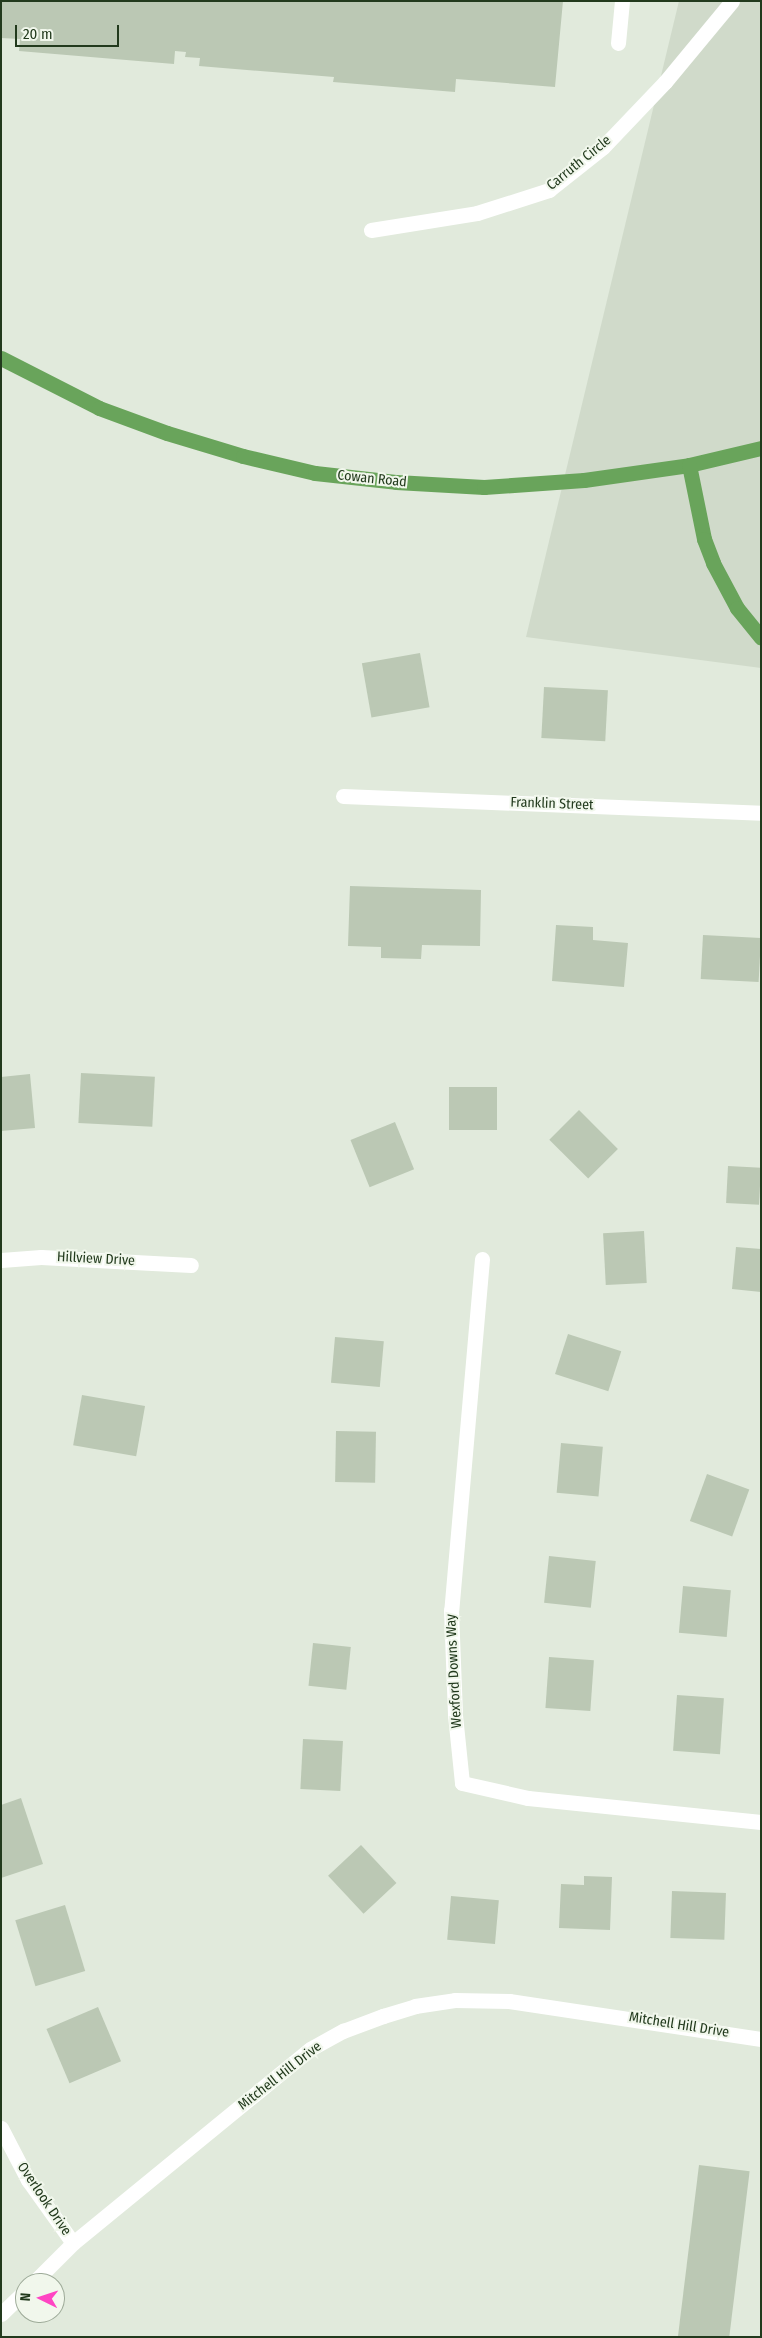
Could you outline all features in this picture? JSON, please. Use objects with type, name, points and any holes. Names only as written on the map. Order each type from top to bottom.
[{"type":"main road","name":"Cowan Road","points":[[1,358],[99,408],[167,433],[243,456],[315,473],[396,482],[484,487],[584,480],[689,465],[761,448]]},
{"type":"main road","points":[[689,465],[704,539],[713,563],[737,608],[761,638]]},
{"type":"street","points":[[618,43],[622,1]]},
{"type":"street","name":"Carruth Circle","points":[[371,230],[477,213],[549,190],[603,147],[665,82],[732,1]]},
{"type":"street","name":"Franklin Street","points":[[343,796],[761,813]]},
{"type":"street","name":"Hillview Drive","points":[[1,1260],[41,1256],[191,1265]]},
{"type":"street","name":"Wexford Downs Way","points":[[482,1259],[451,1610],[455,1715],[462,1783],[528,1798],[761,1822]]},
{"type":"street","name":"Mitchell Hill Drive","points":[[43,2273],[73,2243],[310,2049],[343,2032],[415,2006],[455,2000],[508,2001],[761,2039]]},
{"type":"street","name":"Overlook Drive","points":[[1,2128],[28,2180],[73,2243]]},
{"type":"street","points":[[1,2314],[15,2300]]},
{"type":"shaded area","points":[[679,1],[761,1],[761,668],[526,637]]},
{"type":"building","points":[[1,1],[563,1],[555,87],[456,79],[455,92],[333,82],[334,77],[199,66],[200,58],[185,57],[186,52],[175,51],[174,64],[19,51],[20,39],[1,38]]},
{"type":"building","points":[[420,653],[430,707],[371,717],[362,663]]},
{"type":"building","points":[[544,687],[608,690],[605,741],[541,738]]},
{"type":"building","points":[[350,886],[481,890],[480,946],[422,945],[421,959],[381,958],[381,947],[348,946]]},
{"type":"building","points":[[556,925],[593,927],[593,940],[628,943],[624,987],[552,981]]},
{"type":"building","points":[[703,935],[761,938],[759,982],[701,979]]},
{"type":"building","points":[[81,1073],[155,1077],[152,1127],[78,1123]]},
{"type":"building","points":[[30,1074],[35,1128],[1,1131],[1,1077]]},
{"type":"building","points":[[449,1087],[497,1087],[497,1130],[449,1130]]},
{"type":"building","points":[[579,1110],[618,1149],[588,1179],[549,1140]]},
{"type":"building","points":[[395,1122],[414,1169],[370,1187],[350,1140]]},
{"type":"building","points":[[728,1166],[761,1168],[759,1205],[726,1203]]},
{"type":"building","points":[[644,1231],[647,1283],[606,1285],[603,1233]]},
{"type":"building","points":[[736,1247],[761,1249],[761,1292],[732,1289]]},
{"type":"building","points":[[568,1334],[621,1351],[608,1391],[555,1374]]},
{"type":"building","points":[[335,1337],[384,1341],[380,1387],[331,1383]]},
{"type":"building","points":[[82,1395],[145,1406],[136,1456],[73,1445]]},
{"type":"building","points":[[336,1431],[376,1432],[375,1483],[335,1482]]},
{"type":"building","points":[[561,1443],[603,1447],[598,1496],[557,1493]]},
{"type":"building","points":[[707,1474],[749,1489],[732,1536],[690,1521]]},
{"type":"building","points":[[549,1556],[596,1561],[591,1608],[544,1603]]},
{"type":"building","points":[[683,1586],[731,1590],[727,1637],[679,1633]]},
{"type":"building","points":[[313,1643],[351,1647],[346,1690],[309,1686]]},
{"type":"building","points":[[549,1657],[594,1660],[590,1711],[545,1708]]},
{"type":"building","points":[[677,1695],[724,1698],[720,1754],[673,1751]]},
{"type":"building","points":[[303,1739],[343,1741],[340,1791],[300,1789]]},
{"type":"building","points":[[21,1798],[43,1864],[1,1878],[1,1805]]},
{"type":"building","points":[[361,1845],[396,1883],[364,1914],[328,1876]]},
{"type":"building","points":[[584,1876],[612,1877],[610,1930],[559,1928],[561,1884],[584,1885]]},
{"type":"building","points":[[672,1891],[726,1893],[724,1940],[670,1938]]},
{"type":"building","points":[[451,1896],[499,1900],[495,1944],[447,1940]]},
{"type":"building","points":[[65,1905],[85,1971],[35,1986],[15,1920]]},
{"type":"building","points":[[98,2007],[121,2061],[70,2083],[46,2029]]},
{"type":"building","points":[[699,2165],[750,2171],[729,2337],[678,2337]]}]
